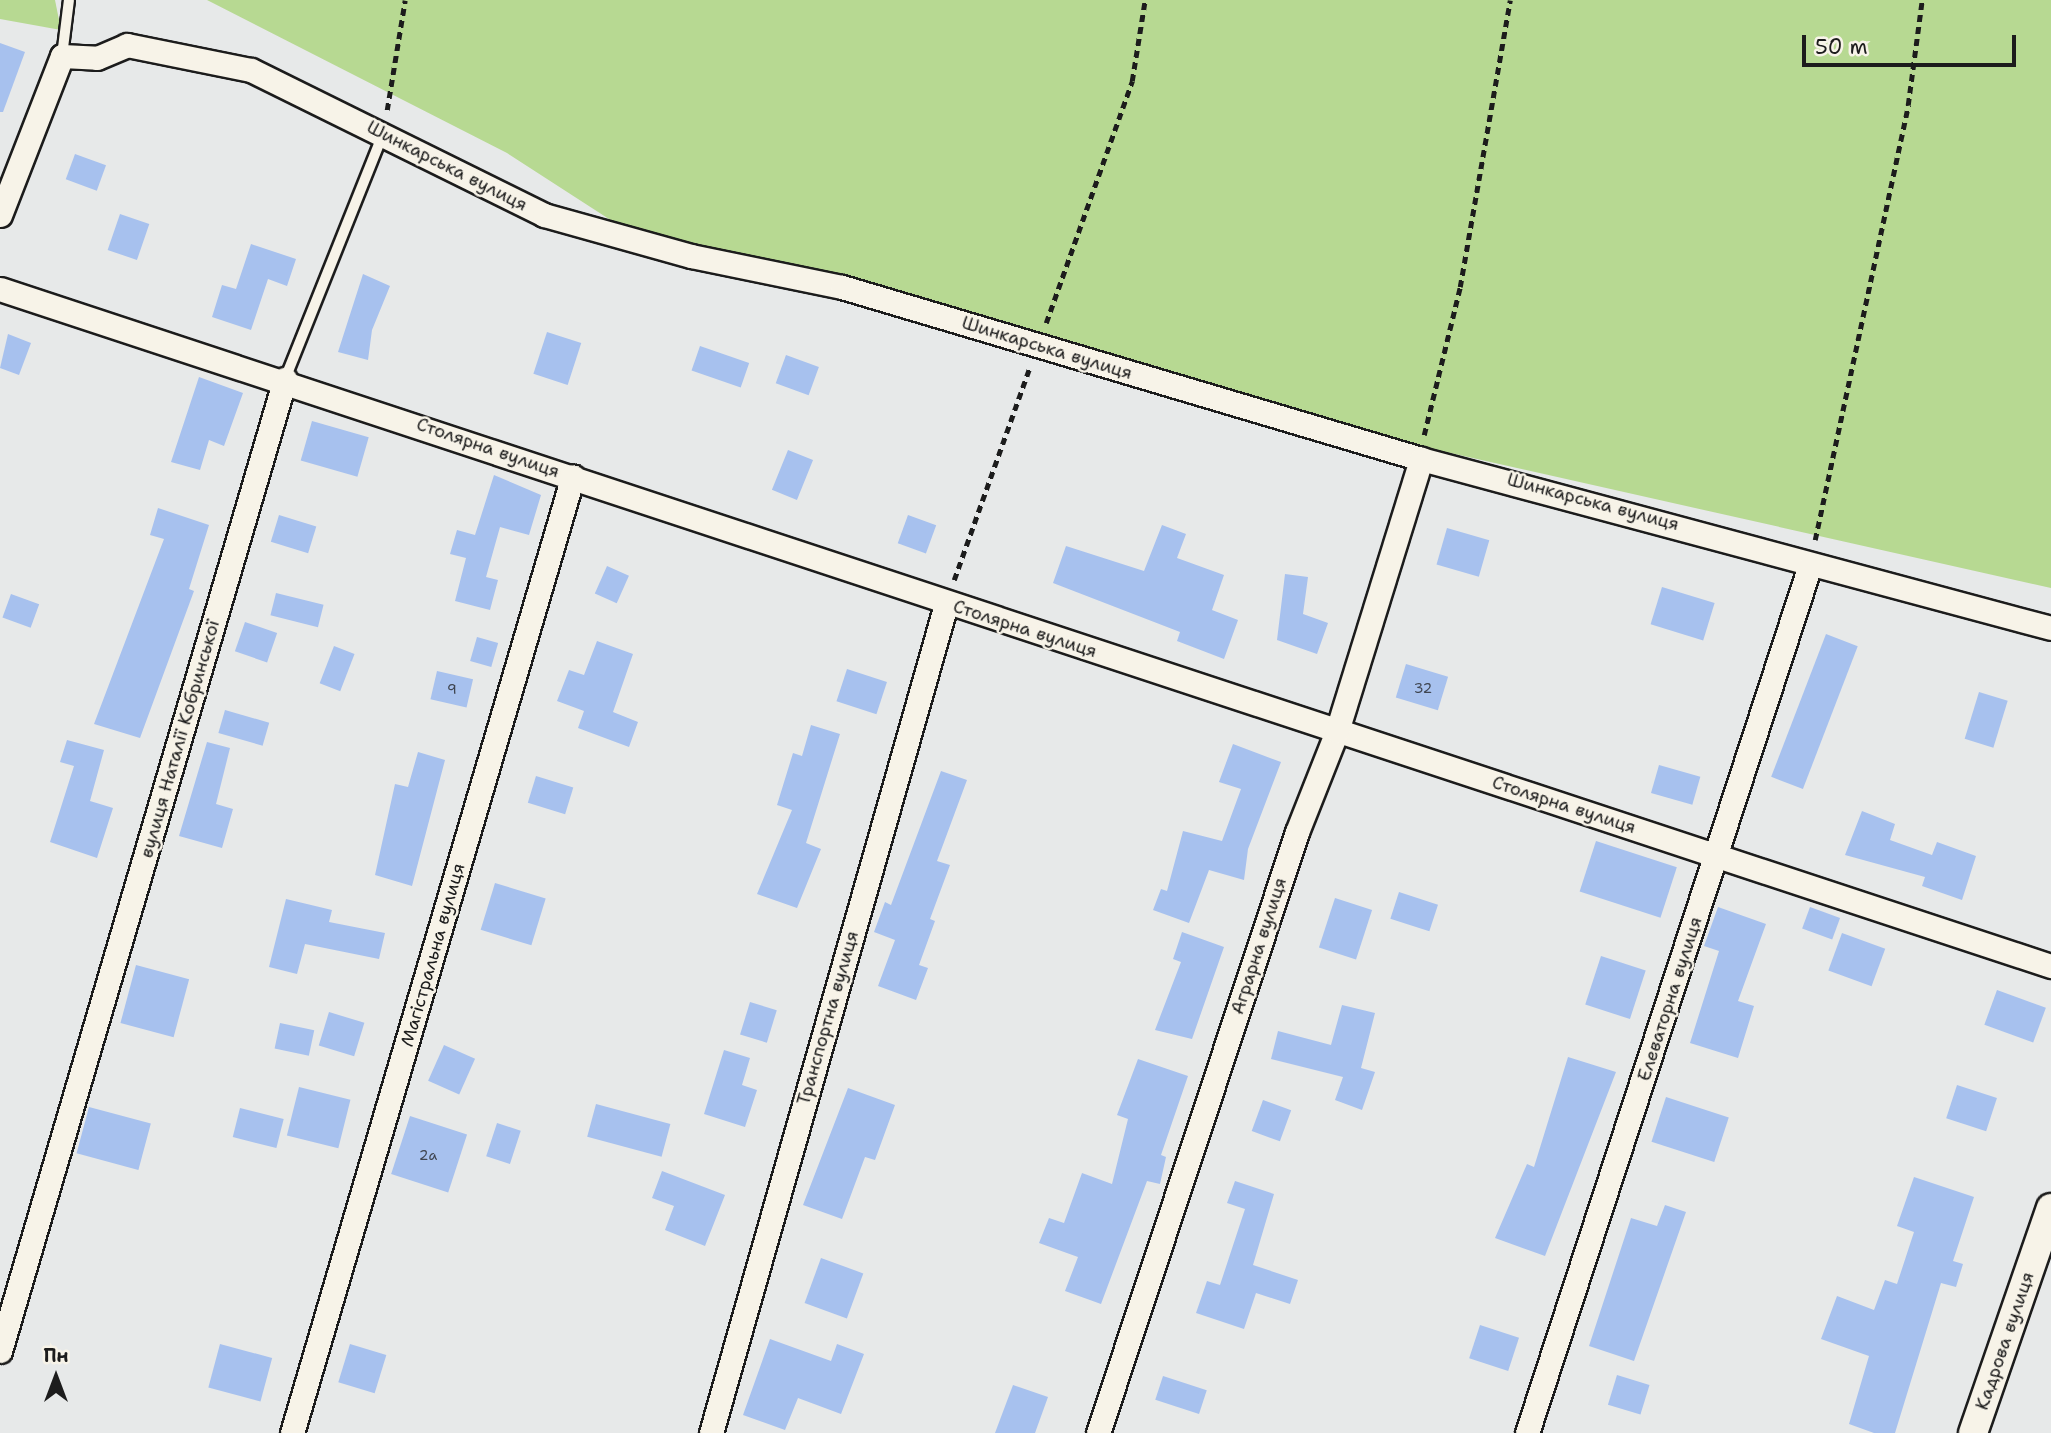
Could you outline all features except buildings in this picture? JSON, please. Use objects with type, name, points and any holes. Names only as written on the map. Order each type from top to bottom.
[{"type":"street","name":"Шинкарська вулиця","points":[[62,56],[97,58],[128,45],[251,69],[544,215],[668,250],[842,287],[1038,348],[1421,459],[2051,628]]},
{"type":"street","points":[[0,215],[62,56]]},
{"type":"street","name":"Столярна вулиця","points":[[0,289],[285,379],[946,604],[2051,966]]},
{"type":"street","name":"вулиця Наталії Кобринської","points":[[0,1351],[285,379]]},
{"type":"street","name":"Аграрна вулиця","points":[[1098,1433],[1297,832],[1336,731],[1421,459]]},
{"type":"street","name":"Магістральна вулиця","points":[[292,1433],[573,477]]},
{"type":"street","name":"Елеваторна вулиця","points":[[1527,1433],[1810,565]]},
{"type":"street","name":"Транспортна вулиця","points":[[711,1433],[946,604]]},
{"type":"street","name":"Кадрова вулиця","points":[[1973,1433],[2051,1208]]},
{"type":"lane","points":[[62,56],[69,0]]},
{"type":"lane","name":"вулиця Наталії Кобринської","points":[[285,379],[383,134]]},
{"type":"path","points":[[383,134],[405,0]]},
{"type":"path","points":[[946,604],[1132,81],[1145,0]]},
{"type":"path","points":[[1421,459],[1429,399],[1460,287],[1510,0]]},
{"type":"path","points":[[1810,565],[1908,105],[1922,0]]},
{"type":"green space","points":[[0,0],[55,0],[61,30],[0,19]]},
{"type":"green space","points":[[207,0],[2051,0],[2051,588],[1437,450],[983,315],[643,241],[507,153]]}]
